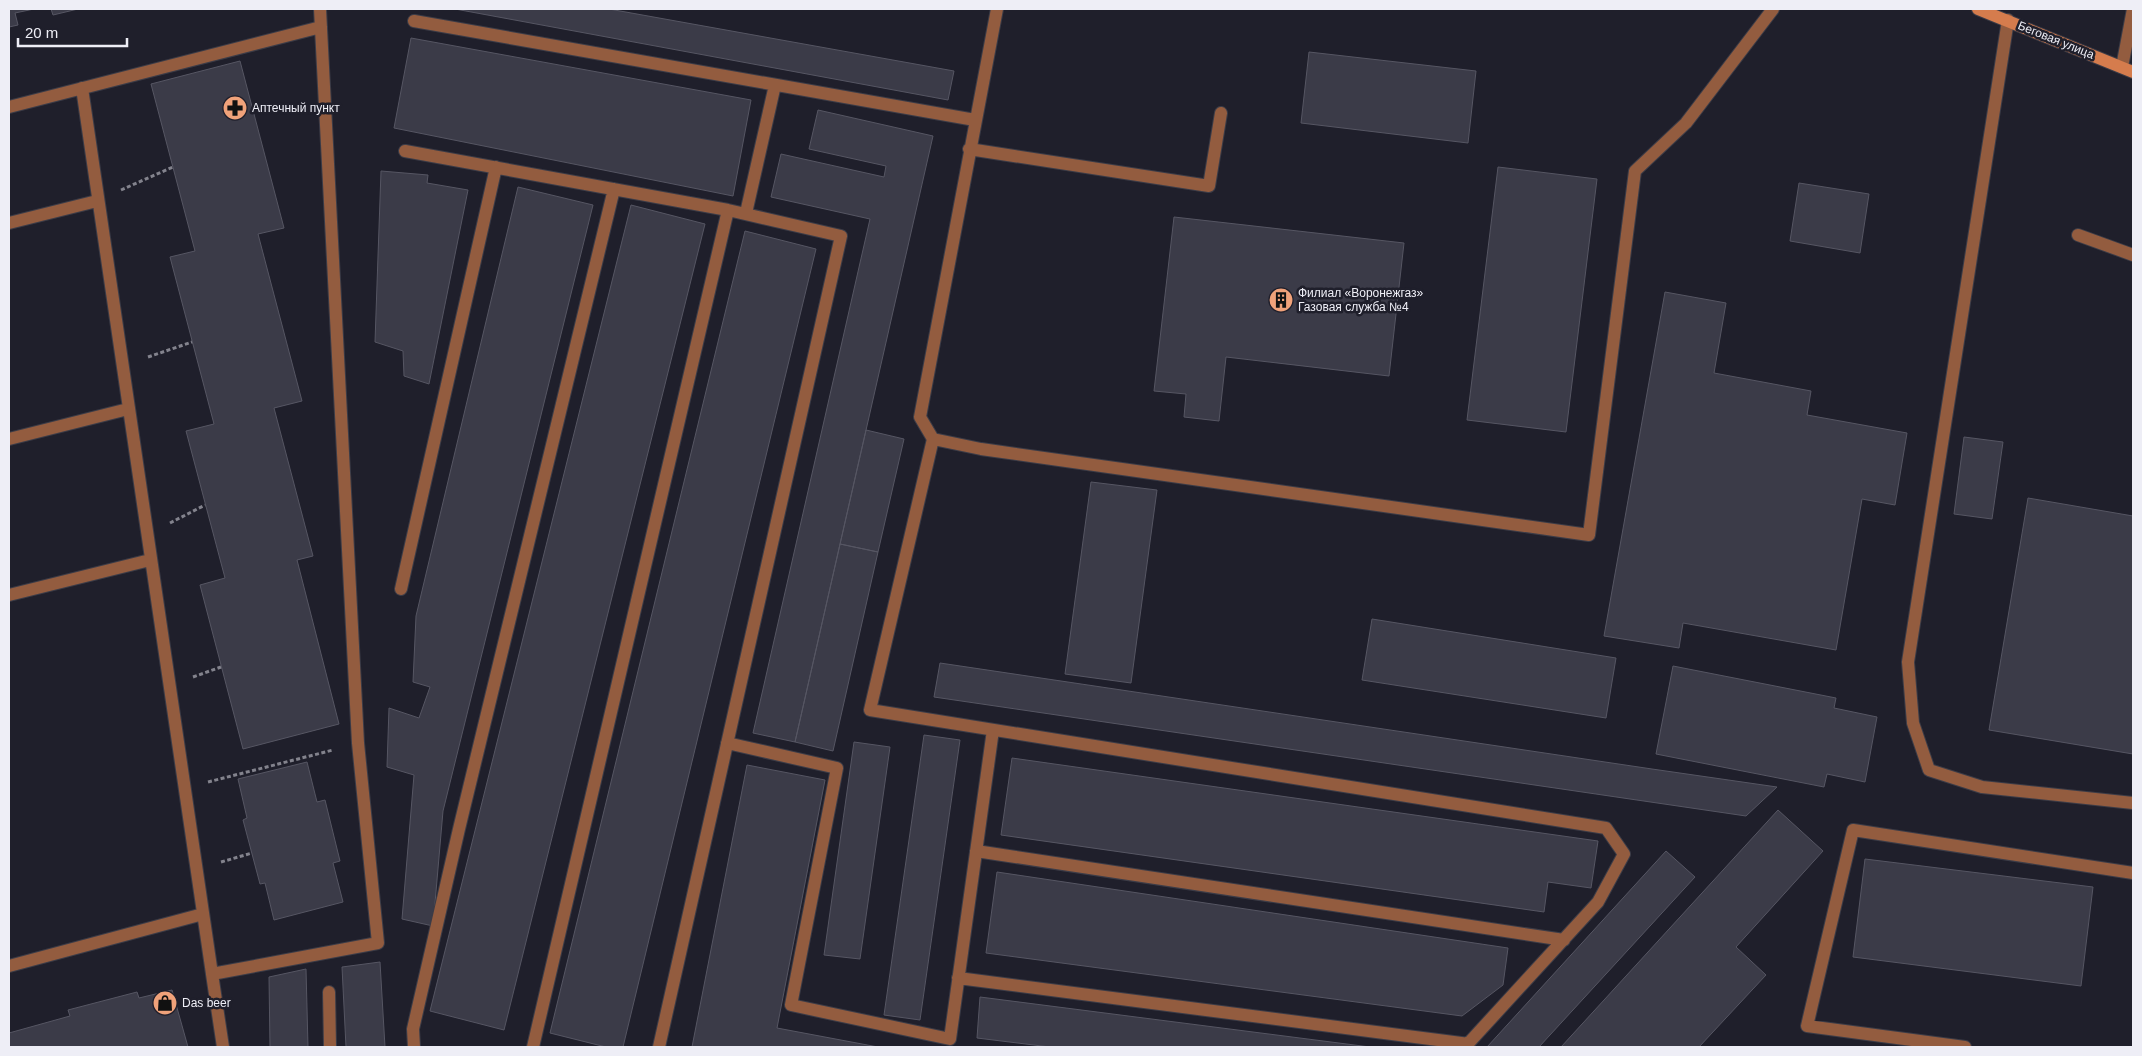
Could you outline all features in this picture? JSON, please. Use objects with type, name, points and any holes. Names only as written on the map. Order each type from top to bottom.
[{"type":"street","name":"Беговая улица","points":[[1978,9],[2127,70]]},
{"type":"lane","points":[[212,974],[378,943],[358,743],[320,9]]},
{"type":"lane","points":[[958,978],[1467,1046],[1598,902],[1624,854],[1606,828],[870,710],[933,439],[920,417],[969,149],[997,9]]},
{"type":"lane","points":[[933,439],[981,449],[1589,535],[1635,172],[1686,123],[1773,9]]},
{"type":"lane","points":[[2127,70],[2133,9]]},
{"type":"lane","points":[[2008,20],[1908,662],[1913,723],[1929,770],[1982,787],[2133,803]]},
{"type":"lane","points":[[414,21],[975,120]]},
{"type":"lane","points":[[9,106],[321,27]]},
{"type":"lane","points":[[746,213],[775,85]]},
{"type":"lane","points":[[82,88],[121,365],[223,1047]]},
{"type":"lane","points":[[969,149],[1209,186],[1221,113]]},
{"type":"lane","points":[[405,151],[746,213],[841,236],[659,1047]]},
{"type":"lane","points":[[401,589],[496,168]]},
{"type":"lane","points":[[414,1047],[413,1028],[459,829],[614,189]]},
{"type":"lane","points":[[9,223],[97,201]]},
{"type":"lane","points":[[533,1047],[728,210]]},
{"type":"lane","points":[[2078,235],[2133,255]]},
{"type":"lane","points":[[9,439],[128,409]]},
{"type":"lane","points":[[9,595],[150,560]]},
{"type":"lane","points":[[728,743],[837,768],[791,1005],[950,1039],[993,730]]},
{"type":"lane","points":[[1965,1047],[1806,1026],[1853,830],[2133,873]]},
{"type":"lane","points":[[976,851],[1564,940]]},
{"type":"lane","points":[[9,966],[203,914]]},
{"type":"lane","points":[[329,992],[330,1047]]},
{"type":"path","points":[[97,201],[173,167]]},
{"type":"path","points":[[121,365],[192,342]]},
{"type":"path","points":[[146,534],[205,505]]},
{"type":"path","points":[[184,789],[358,743]]},
{"type":"path","points":[[196,870],[252,854]]},
{"type":"building","points":[[9,9],[34,9],[15,13],[18,25],[9,27]]},
{"type":"building","points":[[51,9],[78,9],[53,15]]},
{"type":"building","points":[[455,9],[609,9],[954,71],[948,100]]},
{"type":"building","points":[[411,38],[751,100],[733,196],[394,128]]},
{"type":"building","points":[[1309,52],[1476,71],[1468,143],[1301,123]]},
{"type":"building","points":[[240,61],[284,228],[258,234],[302,401],[274,408],[313,556],[297,560],[339,724],[243,749],[200,585],[225,578],[186,431],[214,424],[170,257],[195,251],[151,84]]},
{"type":"building","points":[[818,110],[933,136],[795,742],[753,733],[870,219],[771,197],[781,154],[884,177],[886,166],[809,149]]},
{"type":"building","points":[[1498,167],[1597,179],[1566,432],[1467,420]]},
{"type":"building","points":[[381,171],[428,175],[427,183],[468,190],[429,384],[404,376],[403,351],[375,342]]},
{"type":"building","points":[[1799,183],[1869,194],[1860,253],[1790,241]]},
{"type":"building","points":[[518,187],[593,205],[443,811],[433,926],[402,919],[414,775],[387,767],[389,708],[419,718],[430,687],[413,682],[416,616]]},
{"type":"building","points":[[631,205],[705,224],[504,1030],[430,1011]]},
{"type":"building","name":"Филиал «Воронежгаз» Газовая служба №4","points":[[1174,217],[1404,243],[1389,376],[1226,357],[1219,421],[1184,417],[1186,394],[1154,391]]},
{"type":"building","points":[[745,231],[816,249],[623,1047],[606,1047],[550,1033]]},
{"type":"building","points":[[1665,292],[1726,303],[1714,373],[1811,391],[1807,415],[1907,433],[1895,505],[1862,499],[1836,650],[1683,623],[1679,648],[1604,636]]},
{"type":"building","points":[[866,430],[904,439],[878,552],[840,544]]},
{"type":"building","points":[[1964,437],[2003,442],[1992,519],[1954,514]]},
{"type":"building","points":[[1091,482],[1157,490],[1131,683],[1065,674]]},
{"type":"building","points":[[2028,498],[2133,516],[2133,754],[1989,730]]},
{"type":"building","points":[[840,544],[878,552],[833,751],[795,742]]},
{"type":"building","points":[[1372,619],[1616,658],[1606,718],[1362,680]]},
{"type":"building","points":[[940,663],[1777,787],[1746,816],[934,697]]},
{"type":"building","points":[[1673,666],[1836,698],[1834,708],[1877,717],[1865,782],[1827,774],[1824,787],[1656,754]]},
{"type":"building","points":[[924,735],[960,740],[920,1020],[884,1015]]},
{"type":"building","points":[[854,742],[890,747],[860,959],[824,955]]},
{"type":"building","points":[[1012,758],[1598,841],[1591,888],[1548,882],[1544,912],[1001,835]]},
{"type":"building","points":[[307,762],[317,802],[325,800],[340,861],[333,863],[343,902],[274,920],[265,883],[260,884],[243,820],[247,818],[238,779]]},
{"type":"building","points":[[747,765],[825,780],[777,1028],[878,1047],[692,1047]]},
{"type":"building","points":[[1778,810],[1823,851],[1736,947],[1766,975],[1699,1047],[1561,1047]]},
{"type":"building","points":[[1666,851],[1695,877],[1539,1047],[1487,1047]]},
{"type":"building","points":[[1865,859],[2093,887],[2081,986],[1853,957]]},
{"type":"building","points":[[997,872],[1508,948],[1503,985],[1462,1016],[986,953]]},
{"type":"building","points":[[380,962],[385,1047],[346,1047],[342,967]]},
{"type":"building","points":[[306,969],[308,1047],[270,1047],[269,977]]},
{"type":"building","points":[[172,990],[188,1047],[9,1047],[9,1033],[70,1016],[68,1010],[137,992],[139,998]]},
{"type":"building","points":[[980,997],[1370,1047],[1050,1047],[977,1038]]},
{"type":"place","name":"Аптечный пункт","points":[[235,108]]},
{"type":"place","name":"Филиал «Воронежгаз» Газовая служба №4","points":[[1281,300]]},
{"type":"place","name":"Das beer","points":[[165,1003]]}]
